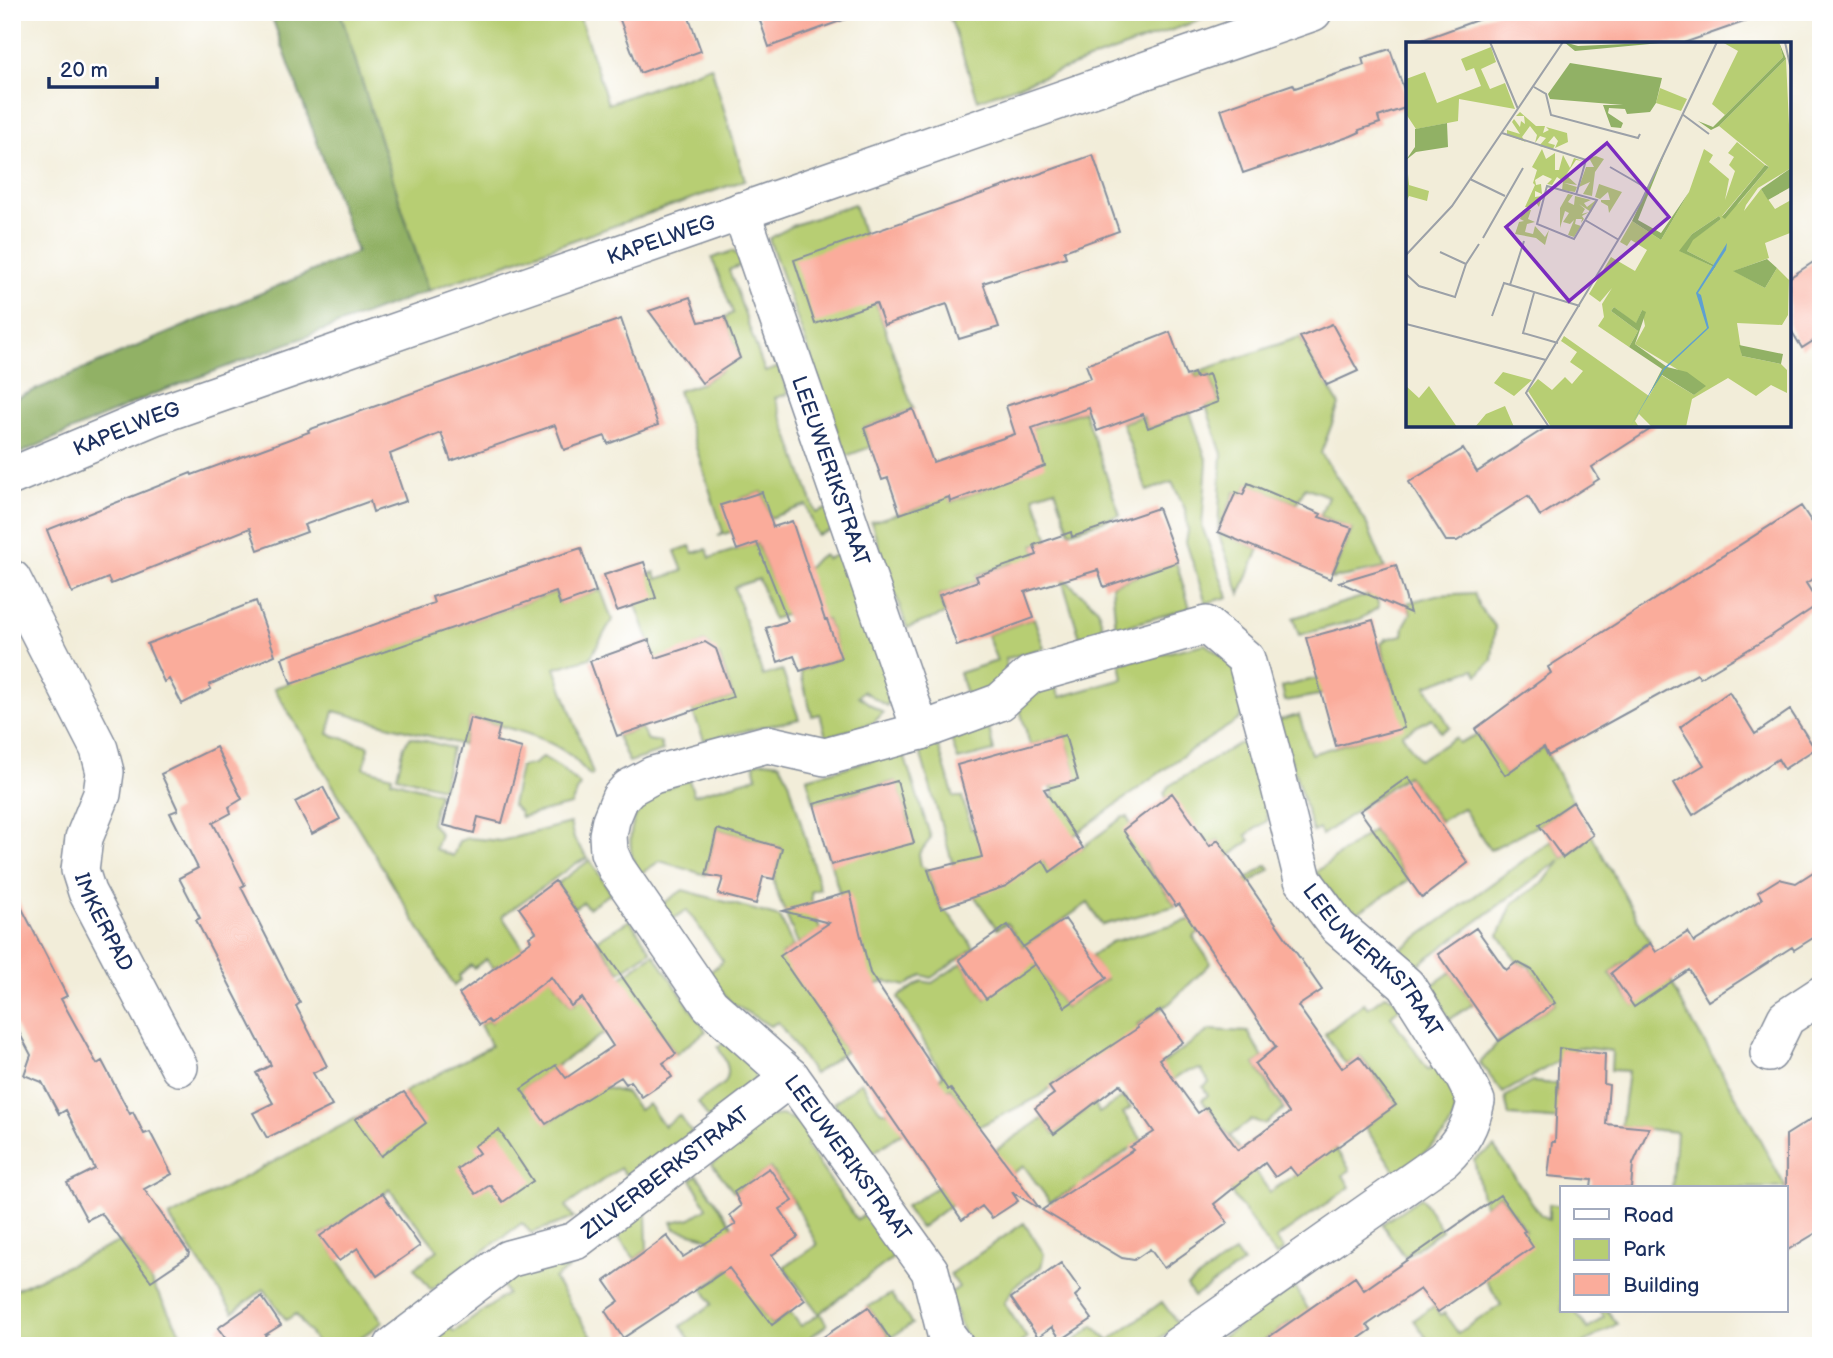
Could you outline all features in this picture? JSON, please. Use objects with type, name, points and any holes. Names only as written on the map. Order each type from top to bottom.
[{"type":"street","name":"KAPELWEG","points":[[12,476],[155,416],[1313,12]]},
{"type":"street","name":"LEEUWERIKSTRAAT","points":[[741,211],[921,731]]},
{"type":"street","name":"IMKERPAD","points":[[12,579],[99,749],[105,772],[102,794],[84,838],[80,870],[87,892],[180,1068]]},
{"type":"street","name":"LEEUWERIKSTRAAT","points":[[955,1346],[946,1334],[930,1271],[791,1077],[710,1005],[616,868],[608,835],[611,820],[620,798],[629,788],[653,775],[767,744],[825,757],[921,731],[1000,702],[1030,674],[1206,625],[1245,659],[1303,880],[1338,927],[1406,985],[1476,1101],[1469,1126],[1444,1159],[1178,1346]]},
{"type":"street","points":[[1769,1053],[1786,1018],[1821,995]]},
{"type":"street","name":"ZILVERBERKSTRAAT","points":[[393,1346],[509,1259],[575,1241],[791,1077]]},
{"type":"green space","points":[[270,12],[340,12],[428,291],[154,394],[12,457],[12,400],[357,252]]},
{"type":"green space","points":[[340,12],[578,12],[608,104],[711,66],[745,180],[428,291]]},
{"type":"green space","points":[[948,12],[1222,12],[978,100]]},
{"type":"green space","points":[[854,204],[864,236],[872,292],[913,409],[864,428],[871,447],[846,456],[769,239],[792,226]]},
{"type":"green space","points":[[733,251],[740,258],[741,265],[729,270],[765,372],[779,367],[788,394],[775,398],[816,513],[829,508],[836,529],[817,535],[806,505],[770,518],[762,492],[739,499],[748,526],[718,536],[723,532],[678,391],[702,383],[722,370],[721,367],[740,359],[725,317],[733,313],[712,258]]},
{"type":"green space","points":[[1300,337],[1339,405],[1321,453],[1365,520],[1385,568],[1331,579],[1352,529],[1320,516],[1328,496],[1305,487],[1297,504],[1248,484],[1243,495],[1235,492],[1218,532],[1222,454],[1206,406],[1218,401],[1209,374],[1196,378],[1194,373]]},
{"type":"green space","points":[[1084,411],[1120,515],[1070,532],[1055,489],[1034,496],[1049,540],[1034,545],[1044,578],[1019,579],[1013,563],[977,575],[978,581],[939,595],[945,614],[907,628],[871,522],[930,504],[918,467],[946,489],[951,502],[989,487],[984,476],[1032,428]]},
{"type":"green space","points":[[1190,412],[1207,462],[1202,526],[1228,597],[1206,603],[1186,542],[1186,511],[1172,482],[1147,491],[1122,423],[1143,416],[1148,428]]},
{"type":"green space","points":[[1218,532],[1259,549],[1240,594]]},
{"type":"green space","points":[[757,543],[772,579],[799,610],[773,619],[759,579],[734,587],[763,676],[782,670],[799,719],[704,740],[692,710],[733,697],[719,655],[715,656],[711,646],[705,642],[657,663],[636,605],[648,574],[655,572],[657,579],[683,571],[675,551],[690,546],[693,553],[707,549],[710,558]]},
{"type":"green space","points":[[844,552],[892,691],[887,706],[863,691],[858,696],[883,713],[873,723],[826,737],[820,714],[812,716],[800,671],[840,658],[827,620],[792,572],[809,567],[824,555],[826,559]]},
{"type":"green space","points":[[1176,562],[1190,608],[1116,629],[1112,585]]},
{"type":"green space","points":[[1061,576],[1098,609],[1104,632],[1080,638]]},
{"type":"green space","points":[[601,590],[612,620],[590,658],[555,668],[593,774],[591,776],[571,756],[548,742],[470,718],[463,745],[334,711],[328,734],[369,746],[364,768],[392,776],[391,780],[439,793],[431,823],[440,834],[435,849],[453,856],[459,841],[468,838],[501,841],[570,823],[574,839],[588,858],[575,864],[502,916],[525,951],[493,968],[486,959],[474,968],[471,965],[459,976],[461,980],[454,986],[274,688],[556,592],[560,604]]},
{"type":"green space","points":[[1375,593],[1379,607],[1360,619],[1299,635],[1293,618]]},
{"type":"green space","points":[[1474,593],[1479,607],[1495,626],[1492,660],[1478,675],[1474,669],[1426,686],[1450,727],[1441,732],[1432,718],[1402,734],[1419,760],[1455,738],[1459,743],[1478,734],[1505,774],[1544,747],[1573,802],[1539,825],[1490,850],[1463,808],[1440,821],[1407,775],[1322,835],[1319,829],[1313,832],[1279,720],[1299,715],[1311,754],[1379,734],[1392,685],[1381,644],[1386,639],[1403,635],[1404,626],[1411,613],[1407,603],[1436,595]]},
{"type":"green space","points":[[1034,618],[1044,648],[1005,659],[1009,677],[968,699],[959,673],[997,661],[987,635]]},
{"type":"green space","points":[[1205,644],[1233,664],[1244,712],[1238,720],[1188,752],[1042,859],[1051,871],[1123,817],[1128,817],[1145,863],[1176,906],[1102,925],[1088,903],[1024,947],[1065,1007],[1106,979],[1091,956],[1111,942],[1189,920],[1267,865],[1270,869],[1213,909],[1214,921],[1193,937],[1211,963],[1170,1003],[1137,1025],[1148,1043],[1084,1088],[1071,1070],[1039,1097],[978,1127],[950,1088],[941,1095],[946,1102],[870,1155],[834,1103],[861,1082],[881,1112],[888,1112],[931,1087],[943,1075],[898,997],[922,981],[932,983],[962,963],[986,999],[1023,947],[1007,923],[997,929],[953,865],[919,748],[937,742],[954,797],[962,797],[971,829],[977,829],[1026,803],[1054,796],[1051,787],[1077,779],[1065,735],[1030,745],[1019,706],[1053,681],[1060,697],[1123,679],[1120,663]]},
{"type":"green space","points":[[1341,672],[1346,690],[1285,701],[1282,687]]},
{"type":"green space","points":[[641,728],[648,740],[660,742],[663,751],[629,762],[617,736]]},
{"type":"green space","points":[[989,728],[994,751],[958,760],[951,739]]},
{"type":"green space","points":[[411,737],[452,748],[442,788],[397,776],[404,746]]},
{"type":"green space","points":[[1247,743],[1260,755],[1267,821],[1246,835],[1250,840],[1229,857],[1218,840],[1210,846],[1164,793],[1169,786],[1238,744]]},
{"type":"green space","points":[[903,752],[931,838],[919,854],[921,866],[928,870],[941,908],[949,914],[974,948],[931,978],[922,975],[906,986],[885,981],[878,984],[824,1020],[846,1051],[814,1074],[778,1022],[770,1026],[730,1002],[709,973],[723,961],[687,910],[673,919],[661,905],[683,890],[780,917],[793,947],[780,956],[816,933],[798,944],[775,888],[774,879],[781,848],[717,829],[706,875],[660,861],[640,874],[632,854],[631,832],[638,812],[645,803],[666,788],[689,780],[694,795],[757,777],[754,763],[780,763],[789,781],[820,889],[811,892],[823,940],[840,895],[826,847],[909,824],[896,781],[814,804],[807,778]]},
{"type":"green space","points":[[543,757],[580,785],[571,805],[521,817],[512,805],[520,767],[534,764]]},
{"type":"green space","points":[[1583,819],[1650,942],[1631,956],[1634,960],[1623,963],[1610,974],[1634,1006],[1661,961],[1688,1015],[1785,1186],[1672,1186],[1676,1132],[1621,1126],[1628,1071],[1611,1070],[1612,1051],[1578,1047],[1503,1093],[1480,1063],[1499,1041],[1555,1003],[1528,964],[1525,966],[1517,962],[1499,935],[1513,903],[1544,882],[1560,860],[1414,968],[1400,950],[1551,841],[1563,858],[1585,842],[1574,825]]},
{"type":"green space","points":[[1373,830],[1409,880],[1349,918],[1316,872]]},
{"type":"green space","points":[[590,860],[611,893],[588,908],[583,902],[574,908],[557,884]]},
{"type":"green space","points":[[630,920],[651,951],[620,972],[597,940]]},
{"type":"green space","points":[[654,954],[706,1031],[676,1054],[651,1019],[609,1030],[522,1089],[548,1123],[603,1087],[626,1093],[639,1110],[648,1104],[664,1126],[679,1115],[693,1134],[629,1179],[620,1168],[566,1206],[574,1218],[531,1233],[522,1223],[431,1290],[414,1268],[438,1250],[389,1189],[383,1196],[321,1235],[383,1322],[348,1346],[319,1346],[296,1314],[286,1320],[264,1289],[233,1312],[169,1217],[373,1109],[381,1155],[424,1122],[404,1092],[491,1046],[480,1025],[488,1020],[491,1023],[544,959],[571,1006],[582,998],[586,1002]]},
{"type":"green space","points":[[1451,972],[1473,1004],[1450,1019],[1428,988]]},
{"type":"green space","points":[[1386,995],[1395,1000],[1400,1008],[1391,1016],[1428,1070],[1439,1062],[1455,1098],[1452,1122],[1445,1133],[1427,1151],[1396,1173],[1365,1127],[1396,1104],[1360,1056],[1346,1065],[1325,1034],[1364,1003],[1368,1008]]},
{"type":"green space","points":[[1210,1030],[1248,1032],[1263,1058],[1255,1064],[1284,1109],[1265,1124],[1251,1120],[1230,1136],[1270,1192],[1335,1148],[1350,1170],[1343,1175],[1350,1187],[1276,1239],[1284,1250],[1276,1256],[1211,1164],[1211,1154],[1230,1137],[1202,1100],[1208,1095],[1203,1087],[1209,1082],[1201,1069],[1185,1072],[1153,1093],[1143,1077]]},
{"type":"green space","points":[[729,1037],[757,1069],[753,1085],[710,1121],[698,1102],[725,1083],[728,1069],[718,1047]]},
{"type":"green space","points":[[1532,1082],[1556,1084],[1556,1097],[1564,1099],[1563,1120],[1509,1116],[1505,1097]]},
{"type":"green space","points":[[1123,1097],[1131,1108],[1123,1113],[1142,1140],[1084,1182],[1091,1210],[1075,1188],[1050,1202],[1024,1166],[1006,1177],[990,1154],[1043,1118],[1054,1134],[1095,1103],[1099,1113]]},
{"type":"green space","points":[[781,1115],[802,1122],[817,1137],[806,1145],[857,1220],[869,1212],[898,1254],[820,1313],[827,1325],[802,1343],[804,1346],[694,1346],[681,1326],[712,1304],[703,1289],[744,1258],[703,1236],[675,1229],[672,1222],[691,1218],[707,1208],[691,1179],[697,1175],[775,1287],[755,1302],[772,1325],[790,1312],[801,1326],[819,1314],[784,1267],[817,1245],[793,1200],[770,1168],[734,1192],[712,1164],[732,1151],[727,1143],[766,1117]]},
{"type":"green space","points":[[1494,1147],[1540,1214],[1549,1219],[1549,1204],[1560,1206],[1560,1312],[1576,1312],[1588,1329],[1604,1317],[1601,1312],[1609,1312],[1617,1324],[1578,1346],[1432,1346],[1414,1320],[1434,1306],[1440,1315],[1444,1313],[1458,1333],[1501,1305],[1479,1268],[1525,1230],[1500,1195],[1484,1206],[1474,1160]]},
{"type":"green space","points":[[939,1186],[952,1204],[920,1228],[905,1207]]},
{"type":"green space","points":[[1787,1190],[1801,1216],[1787,1224]]},
{"type":"green space","points":[[1421,1197],[1442,1230],[1405,1257],[1382,1224]]},
{"type":"green space","points":[[646,1211],[647,1250],[635,1259],[615,1233]]},
{"type":"green space","points":[[1024,1223],[1044,1254],[1041,1267],[1015,1286],[1004,1303],[1027,1338],[1017,1346],[968,1346],[949,1294],[959,1287],[950,1274]]},
{"type":"green space","points":[[121,1241],[151,1281],[188,1346],[12,1346],[12,1291]]},
{"type":"green space","points":[[1235,1252],[1243,1263],[1194,1297],[1187,1286]]},
{"type":"green space","points":[[559,1253],[569,1268],[554,1279],[598,1346],[437,1346],[428,1333],[445,1321],[454,1332],[507,1294],[501,1283]]},
{"type":"green space","points":[[1294,1286],[1313,1317],[1290,1322],[1263,1341],[1265,1346],[1210,1346]]},
{"type":"green space","points":[[891,1294],[912,1324],[890,1338],[868,1307]]},
{"type":"green space","points":[[1162,1302],[1179,1325],[1149,1346],[1068,1346],[1094,1326],[1108,1341]]},
{"type":"building","points":[[617,12],[687,12],[701,51],[640,73]]},
{"type":"building","points":[[757,12],[853,12],[854,16],[769,47]]},
{"type":"building","points":[[1499,12],[1758,12],[1758,17],[1687,42],[1422,40]]},
{"type":"building","points":[[1390,49],[1406,95],[1406,108],[1378,117],[1380,123],[1359,130],[1360,132],[1351,136],[1243,173],[1221,109],[1293,84],[1295,88],[1364,65],[1362,58]]},
{"type":"building","points":[[1093,155],[1119,231],[1064,251],[1066,257],[983,283],[999,327],[959,339],[947,304],[884,325],[876,303],[815,324],[794,260]]},
{"type":"building","points":[[1821,257],[1821,336],[1802,348],[1791,330],[1791,277]]},
{"type":"building","points":[[690,297],[699,322],[725,317],[740,358],[702,383],[649,311]]},
{"type":"building","points":[[621,319],[658,425],[608,444],[605,436],[564,450],[555,425],[451,461],[441,433],[390,454],[406,501],[373,512],[370,501],[304,525],[307,532],[258,550],[250,528],[111,584],[108,578],[72,593],[47,530],[191,473],[192,475],[309,432],[308,430]]},
{"type":"building","points":[[1332,324],[1358,371],[1327,385],[1300,337]]},
{"type":"building","points":[[1170,332],[1186,376],[1194,373],[1196,378],[1209,374],[1218,402],[1148,428],[1143,414],[1097,431],[1089,408],[1032,428],[1045,466],[950,502],[949,497],[900,514],[888,478],[882,480],[864,428],[913,409],[933,462],[1015,434],[1006,406],[1091,378],[1086,365]]},
{"type":"building","points":[[1547,427],[1654,427],[1592,467],[1599,479],[1540,516],[1528,496],[1457,541],[1446,541],[1409,482],[1463,449],[1477,472]]},
{"type":"building","points":[[1248,483],[1321,514],[1319,517],[1352,528],[1330,579],[1218,532],[1236,492],[1243,495]]},
{"type":"building","points":[[762,492],[773,527],[792,521],[825,620],[841,658],[800,671],[794,656],[778,662],[766,628],[788,621],[757,543],[737,550],[721,505]]},
{"type":"building","points":[[1801,506],[1821,536],[1821,574],[1806,583],[1819,604],[1700,678],[1697,674],[1548,756],[1544,747],[1505,775],[1475,729],[1551,673],[1548,667]]},
{"type":"building","points":[[1158,508],[1178,562],[1104,587],[1098,570],[1025,592],[1034,618],[957,646],[939,595],[978,581],[976,576],[1037,555],[1034,545],[1071,532],[1072,537]]},
{"type":"building","points":[[581,548],[596,592],[560,605],[556,592],[291,684],[282,658],[434,603],[432,597]]},
{"type":"building","points":[[644,562],[656,598],[617,611],[604,575]]},
{"type":"building","points":[[1396,565],[1410,613],[1339,582]]},
{"type":"building","points":[[256,601],[275,655],[209,685],[211,689],[182,704],[169,679],[164,682],[147,644]]},
{"type":"building","points":[[1373,620],[1404,728],[1336,746],[1306,638]]},
{"type":"building","points":[[649,640],[656,658],[705,642],[716,649],[733,697],[617,736],[590,661]]},
{"type":"building","points":[[1729,692],[1755,734],[1790,710],[1815,749],[1784,769],[1778,759],[1693,815],[1674,783],[1704,765],[1680,727]]},
{"type":"building","points":[[470,718],[500,726],[496,741],[522,748],[502,823],[478,817],[474,833],[443,825]]},
{"type":"building","points":[[1065,735],[1078,780],[1044,789],[1083,848],[1050,872],[1043,860],[1006,886],[941,908],[928,870],[982,857],[957,765]]},
{"type":"building","points":[[216,747],[242,799],[229,807],[231,813],[213,823],[245,885],[241,887],[300,1003],[296,1006],[327,1066],[313,1073],[332,1106],[267,1138],[253,1113],[273,1103],[256,1073],[271,1065],[196,920],[200,918],[179,878],[198,868],[170,813],[178,810],[161,774]]},
{"type":"building","points":[[1408,777],[1468,863],[1422,898],[1360,811]]},
{"type":"building","points":[[897,781],[914,843],[831,865],[814,804]]},
{"type":"building","points":[[323,787],[340,819],[312,834],[295,802]]},
{"type":"building","points":[[1172,793],[1210,846],[1218,840],[1322,990],[1298,1006],[1342,1068],[1359,1056],[1396,1105],[1297,1176],[1290,1167],[1275,1177],[1265,1163],[1214,1204],[1228,1223],[1164,1268],[1150,1249],[1134,1260],[1122,1258],[1042,1210],[1133,1150],[1130,1147],[1154,1132],[1120,1084],[1054,1134],[1035,1108],[1054,1094],[1049,1087],[1138,1028],[1137,1026],[1160,1010],[1183,1042],[1159,1059],[1198,1113],[1207,1107],[1238,1150],[1289,1113],[1255,1064],[1276,1047],[1179,904],[1176,906],[1123,830]]},
{"type":"building","points":[[1573,802],[1593,835],[1563,858],[1539,825]]},
{"type":"building","points":[[717,829],[782,848],[774,879],[763,877],[756,904],[718,894],[723,878],[706,875]]},
{"type":"building","points":[[1821,867],[1821,933],[1794,950],[1792,947],[1708,1001],[1689,970],[1634,1007],[1611,973],[1650,943],[1656,952],[1688,932],[1694,942],[1762,899],[1758,892],[1779,879],[1796,883]]},
{"type":"building","points":[[555,881],[676,1054],[663,1063],[672,1077],[642,1097],[630,1081],[626,1084],[621,1077],[546,1124],[521,1089],[556,1065],[566,1078],[613,1046],[582,998],[571,1006],[551,977],[491,1023],[488,1020],[480,1025],[459,994],[531,941],[529,937],[536,932],[519,908]]},
{"type":"building","points":[[12,889],[67,996],[61,999],[97,1064],[102,1061],[130,1114],[133,1112],[144,1134],[150,1132],[172,1174],[144,1189],[189,1253],[151,1281],[101,1213],[87,1220],[67,1183],[95,1169],[66,1110],[59,1114],[42,1082],[24,1075],[31,1055],[12,1019]]},
{"type":"building","points":[[850,892],[870,973],[948,1090],[950,1088],[1040,1209],[1012,1192],[1018,1201],[992,1218],[982,1206],[962,1220],[780,956],[829,923],[783,911]]},
{"type":"building","points":[[1065,919],[1107,978],[1065,1007],[1023,947]]},
{"type":"building","points":[[1008,925],[1035,964],[986,999],[959,959]]},
{"type":"building","points":[[1476,928],[1506,970],[1517,962],[1532,970],[1555,1003],[1499,1041],[1438,954]]},
{"type":"building","points":[[1559,1048],[1605,1054],[1604,1084],[1609,1085],[1606,1124],[1649,1128],[1633,1164],[1631,1186],[1591,1186],[1592,1180],[1548,1176],[1552,1142],[1555,1142]]},
{"type":"building","points":[[404,1092],[426,1123],[381,1156],[355,1119]]},
{"type":"building","points":[[1821,1113],[1821,1230],[1787,1250],[1787,1186],[1786,1135]]},
{"type":"building","points":[[499,1130],[533,1181],[503,1202],[490,1185],[476,1194],[457,1169],[479,1153],[474,1146]]},
{"type":"building","points":[[769,1168],[793,1201],[780,1209],[798,1237],[772,1255],[805,1300],[772,1325],[729,1268],[623,1338],[605,1311],[619,1301],[605,1281],[667,1236],[683,1257],[736,1224],[730,1215],[741,1206],[734,1192]]},
{"type":"building","points":[[382,1193],[420,1246],[377,1276],[358,1248],[339,1261],[320,1236]]},
{"type":"building","points":[[1500,1195],[1533,1247],[1438,1312],[1420,1289],[1367,1325],[1371,1330],[1348,1346],[1256,1346],[1355,1277],[1364,1290]]},
{"type":"building","points":[[1061,1263],[1081,1291],[1075,1296],[1092,1319],[1061,1340],[1052,1327],[1038,1337],[1011,1298]]},
{"type":"building","points":[[262,1297],[281,1325],[265,1335],[272,1346],[231,1346],[218,1328]]},
{"type":"building","points":[[868,1307],[895,1346],[810,1346]]}]
